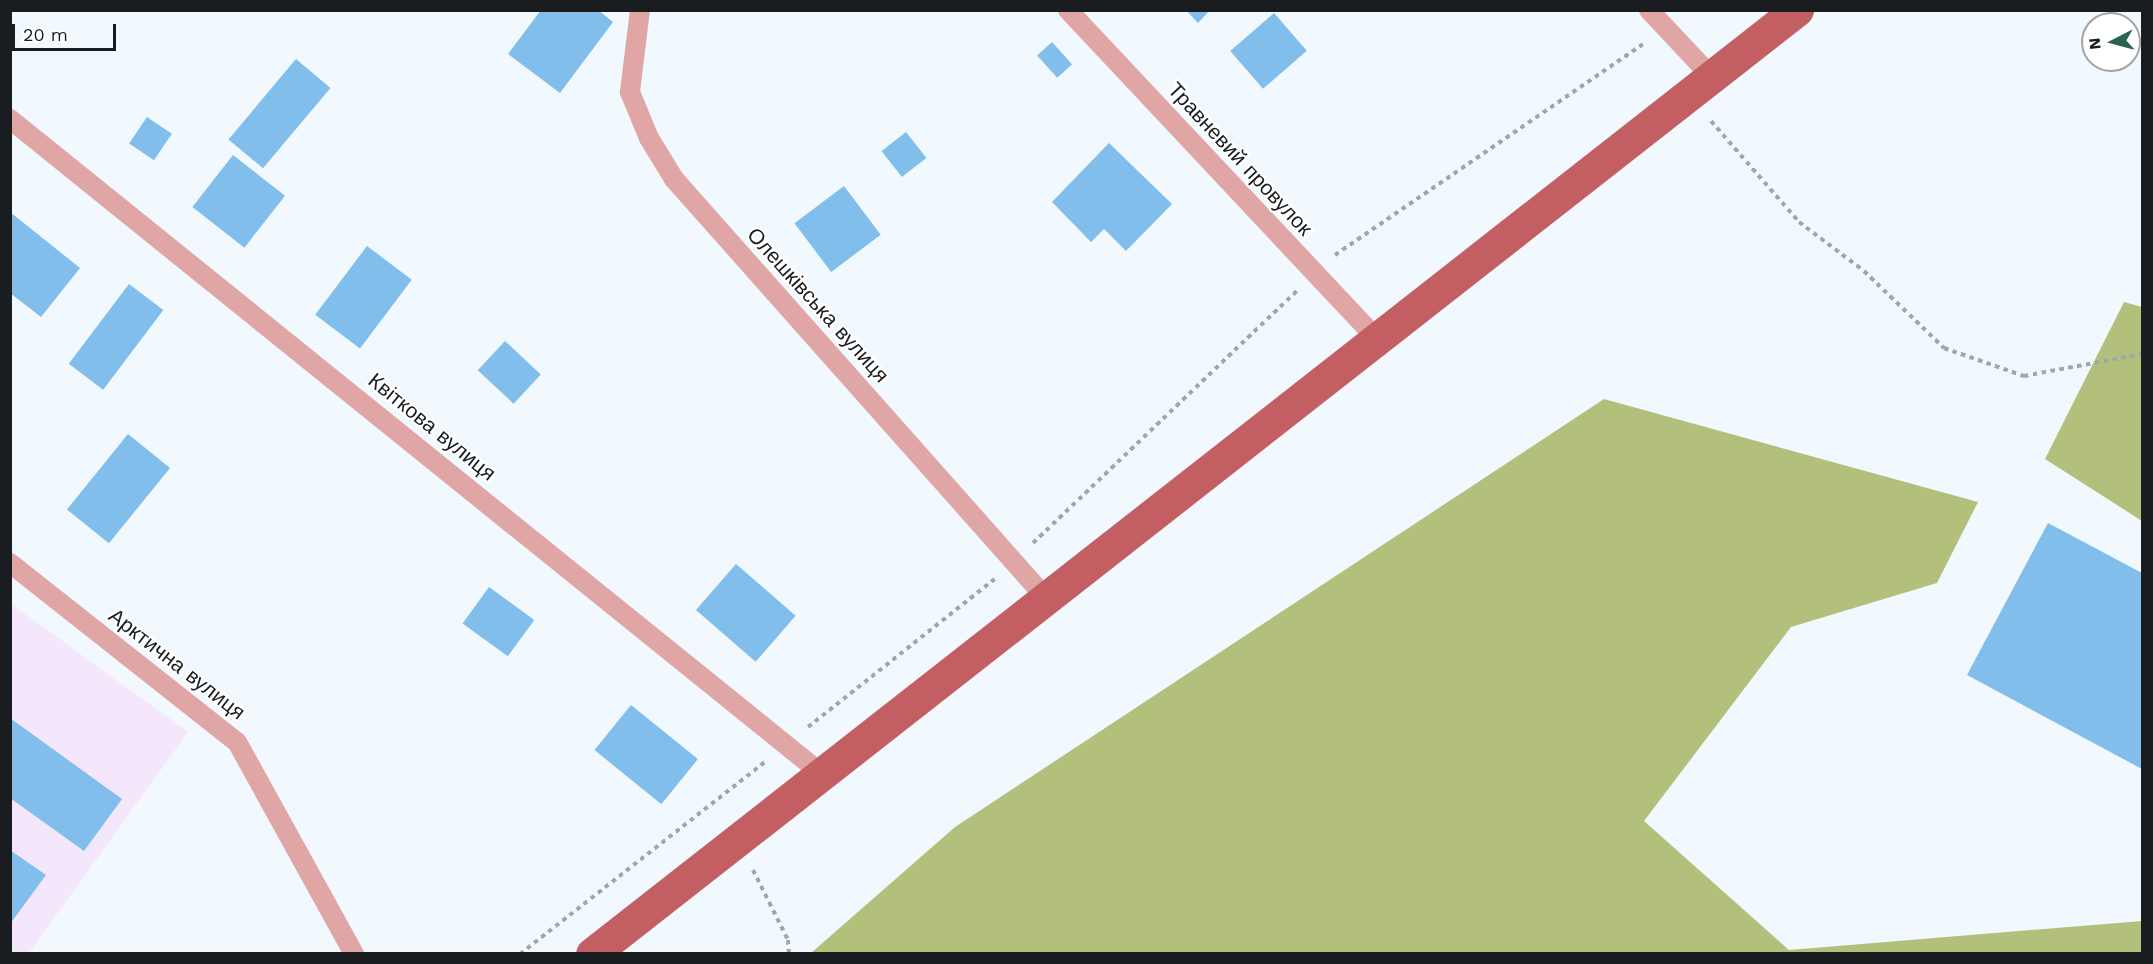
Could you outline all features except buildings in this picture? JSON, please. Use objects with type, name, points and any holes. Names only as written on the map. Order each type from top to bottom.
[{"type":"main road","points":[[592,954],[1797,10]]},
{"type":"lane","name":"Олешківська вулиця","points":[[640,10],[630,92],[649,138],[674,179],[1046,598]]},
{"type":"lane","name":"Травневий провулок","points":[[1068,10],[1377,339]]},
{"type":"lane","points":[[1649,10],[1665,27],[1700,86]]},
{"type":"lane","name":"Квіткова вулиця","points":[[10,119],[822,774]]},
{"type":"lane","name":"Арктична вулиця","points":[[10,563],[237,742],[354,954]]},
{"type":"path","points":[[520,954],[1014,562],[1340,250],[1665,27]]},
{"type":"path","points":[[1700,86],[1799,222],[1863,271],[1944,348],[2024,376],[2142,354]]},
{"type":"path","points":[[738,839],[788,940],[789,954]]},
{"type":"shaded area","points":[[10,603],[188,732],[29,953],[11,953]]},
{"type":"green space","points":[[2124,302],[2142,307],[2142,521],[2045,459]]},
{"type":"green space","points":[[1604,399],[1978,502],[1937,583],[1791,627],[1644,821],[1789,950],[2142,921],[2142,953],[811,953],[955,827]]}]
